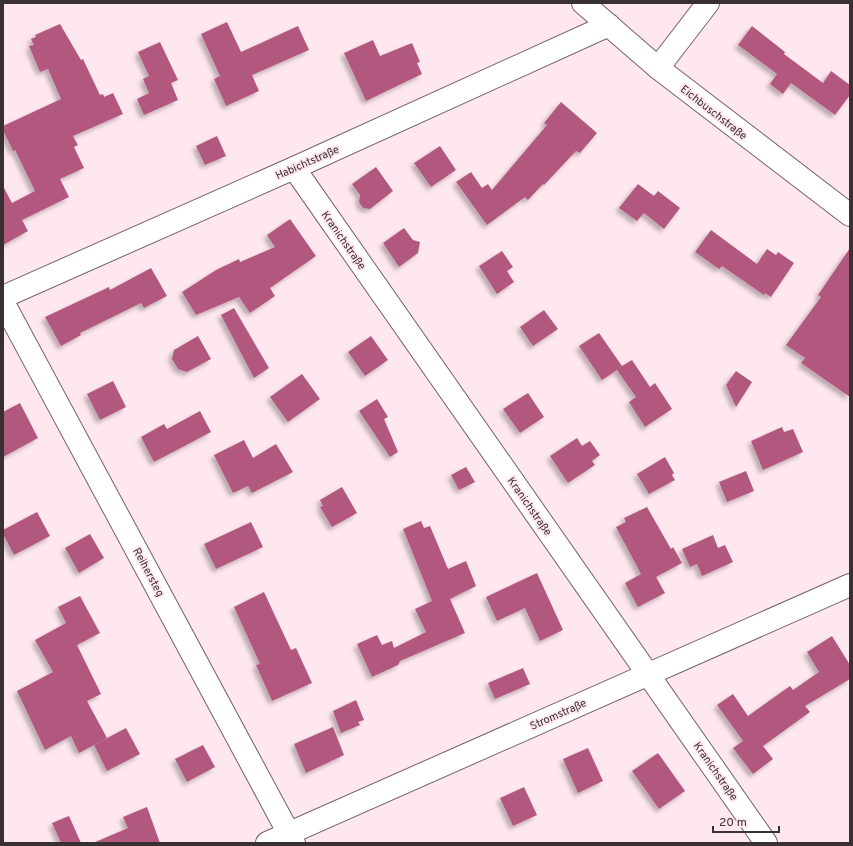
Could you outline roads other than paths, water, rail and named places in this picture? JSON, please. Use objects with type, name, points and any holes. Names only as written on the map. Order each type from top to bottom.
[{"type":"street","name":"Eichbuschstraße","points":[[583,3],[658,68],[850,215]]},
{"type":"street","points":[[658,68],[708,3]]},
{"type":"street","name":"Habichtstraße","points":[[3,297],[294,168],[609,25]]},
{"type":"street","name":"Kranichstraße","points":[[294,168],[766,843]]},
{"type":"street","name":"Reihersteg","points":[[3,302],[292,838]]},
{"type":"street","name":"Stromstraße","points":[[267,843],[292,838],[647,674],[850,585]]}]
